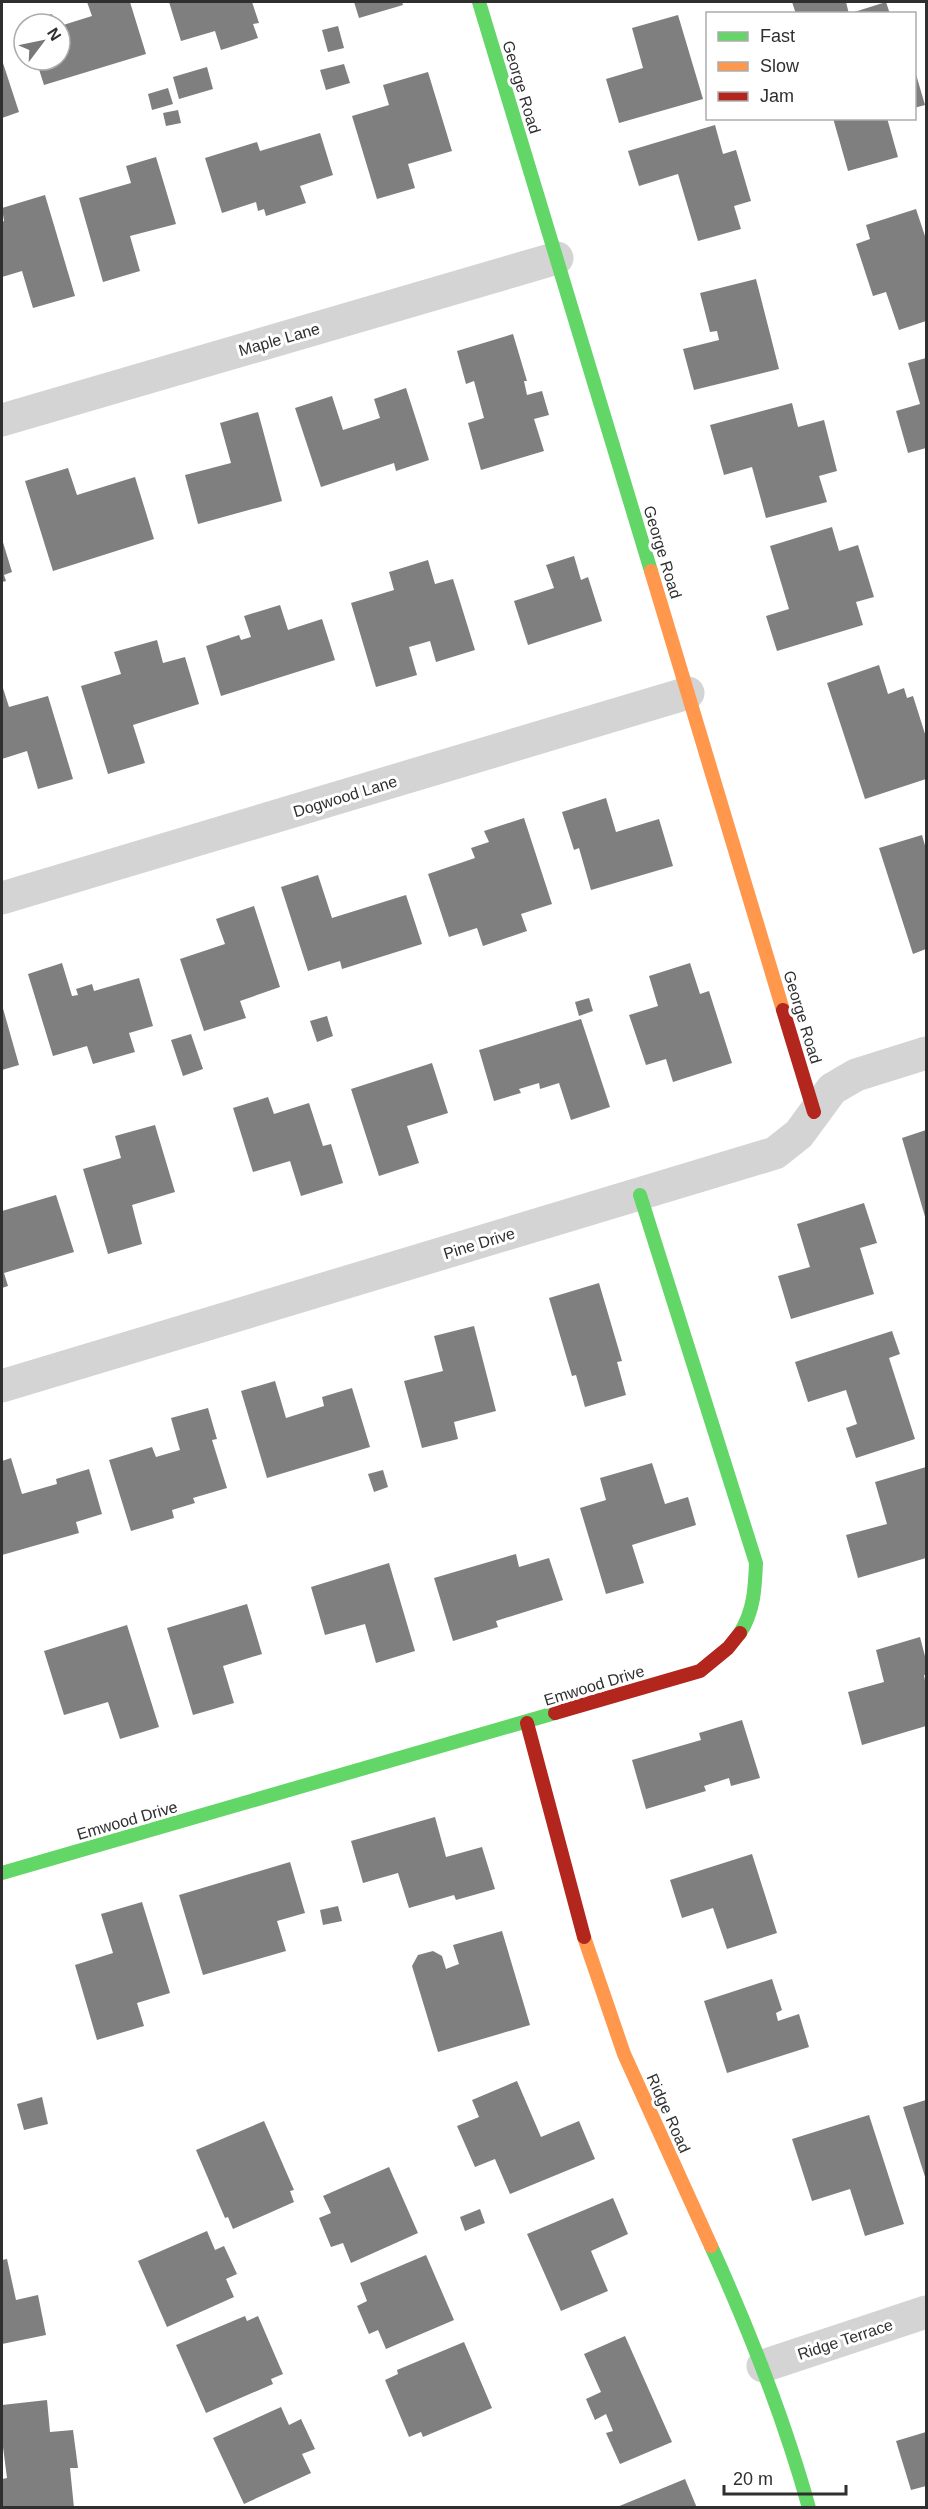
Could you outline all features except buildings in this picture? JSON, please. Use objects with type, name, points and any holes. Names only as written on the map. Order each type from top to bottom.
[{"type":"street","name":"George Road","points":[[479,2],[814,1112]]},
{"type":"street","name":"Maple Lane","points":[[2,420],[557,258]]},
{"type":"street","name":"Dogwood Lane","points":[[2,898],[688,693]]},
{"type":"street","name":"Pine Drive","points":[[2,1386],[775,1153],[799,1134],[832,1089],[856,1075],[927,1053]]},
{"type":"street","name":"Emwood Drive","points":[[2,1874],[700,1671],[726,1653],[746,1626],[756,1594],[756,1563],[640,1194]]},
{"type":"street","name":"Ridge Road","points":[[527,1723],[592,1966],[624,2054],[763,2366],[801,2473],[809,2508]]},
{"type":"street","name":"Ridge Terrace","points":[[763,2366],[927,2312]]},
{"type":"traffic: fast","points":[[479,2],[651,571]]},
{"type":"traffic: fast","points":[[640,1195],[756,1563],[751,1608],[740,1633]]},
{"type":"traffic: fast","points":[[2,1873],[555,1713]]},
{"type":"traffic: fast","points":[[711,2246],[765,2376],[789,2441],[809,2508]]},
{"type":"traffic: slow","points":[[651,571],[783,1010]]},
{"type":"traffic: slow","points":[[584,1937],[624,2054],[711,2246]]},
{"type":"traffic: jam","points":[[783,1010],[814,1112]]},
{"type":"traffic: jam","points":[[555,1713],[700,1671],[728,1648],[740,1633]]},
{"type":"traffic: jam","points":[[527,1723],[584,1937]]}]
